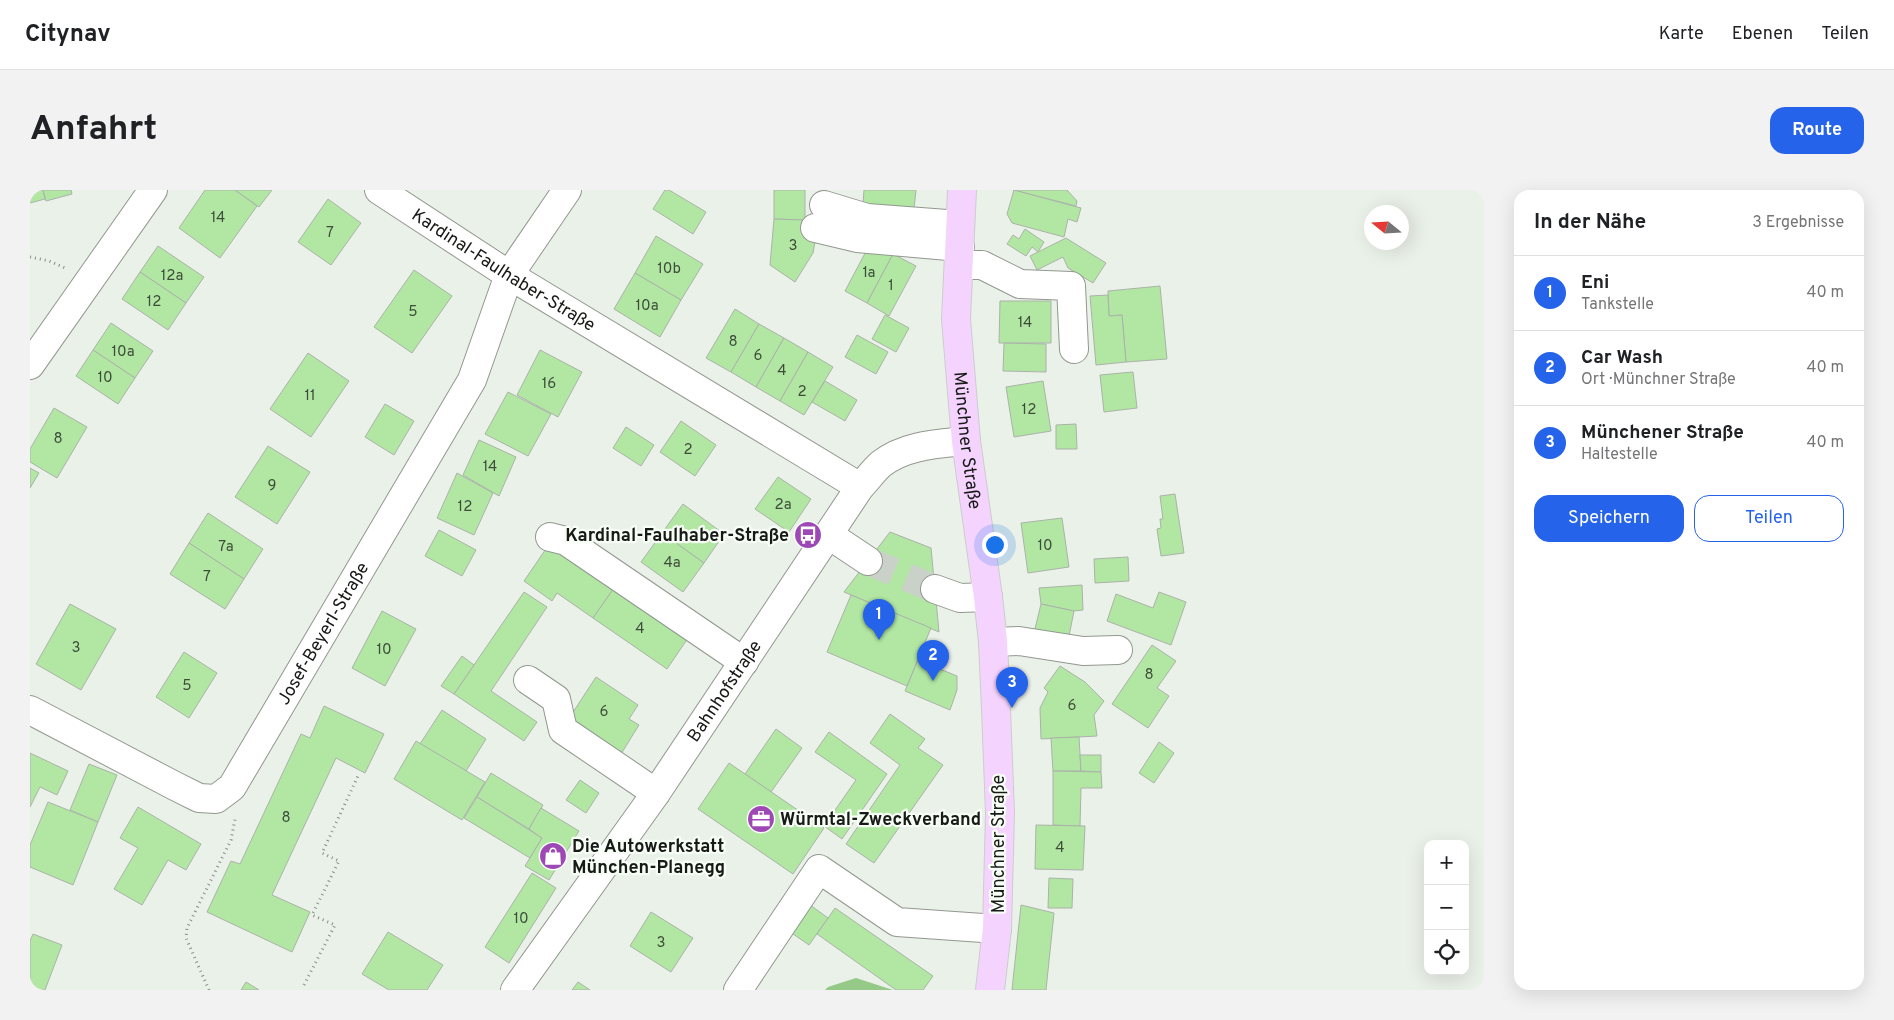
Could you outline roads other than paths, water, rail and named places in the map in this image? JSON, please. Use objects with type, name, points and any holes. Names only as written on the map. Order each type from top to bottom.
[{"type":"main road","name":"Münchner Straße","points":[[962,190],[956,319],[966,441],[993,642],[1000,813],[997,929],[990,990]]},
{"type":"street","points":[[30,366],[153,190]]},
{"type":"street","name":"Kardinal-Faulhaber-Straße","points":[[379,190],[509,275],[860,488]]},
{"type":"street","name":"Josef-Beyerl-Straße","points":[[30,710],[200,798],[216,799],[232,787],[472,380],[509,275],[567,190]]},
{"type":"street","points":[[819,216],[867,218],[960,245],[982,265],[1020,284],[1071,286],[1074,350]]},
{"type":"street","name":"Bahnhofstraße","points":[[515,990],[656,793],[860,488],[880,465],[900,453],[929,445],[966,441]]},
{"type":"street","points":[[829,535],[868,561]]},
{"type":"street","points":[[550,537],[566,541],[744,662]]},
{"type":"street","points":[[935,588],[960,598],[988,597]]},
{"type":"street","points":[[993,642],[1019,641],[1083,651],[1118,650]]},
{"type":"street","points":[[528,680],[556,699],[563,730],[656,793]]},
{"type":"street","points":[[738,990],[819,869],[897,922],[997,929]]},
{"type":"tunnel","points":[[868,561],[935,589]]},
{"type":"place","name":"Kardinal-Faulhaber-Straße","points":[[808,535]]},
{"type":"place","name":"Eni","points":[[879,640]]},
{"type":"place","name":"Car Wash","points":[[933,681]]},
{"type":"place","name":"Münchener Straße","points":[[1012,708]]},
{"type":"place","name":"Würmtal-Zweckverband","points":[[761,819]]},
{"type":"place","name":"Die Autowerkstatt München-Planegg","points":[[553,856]]}]
